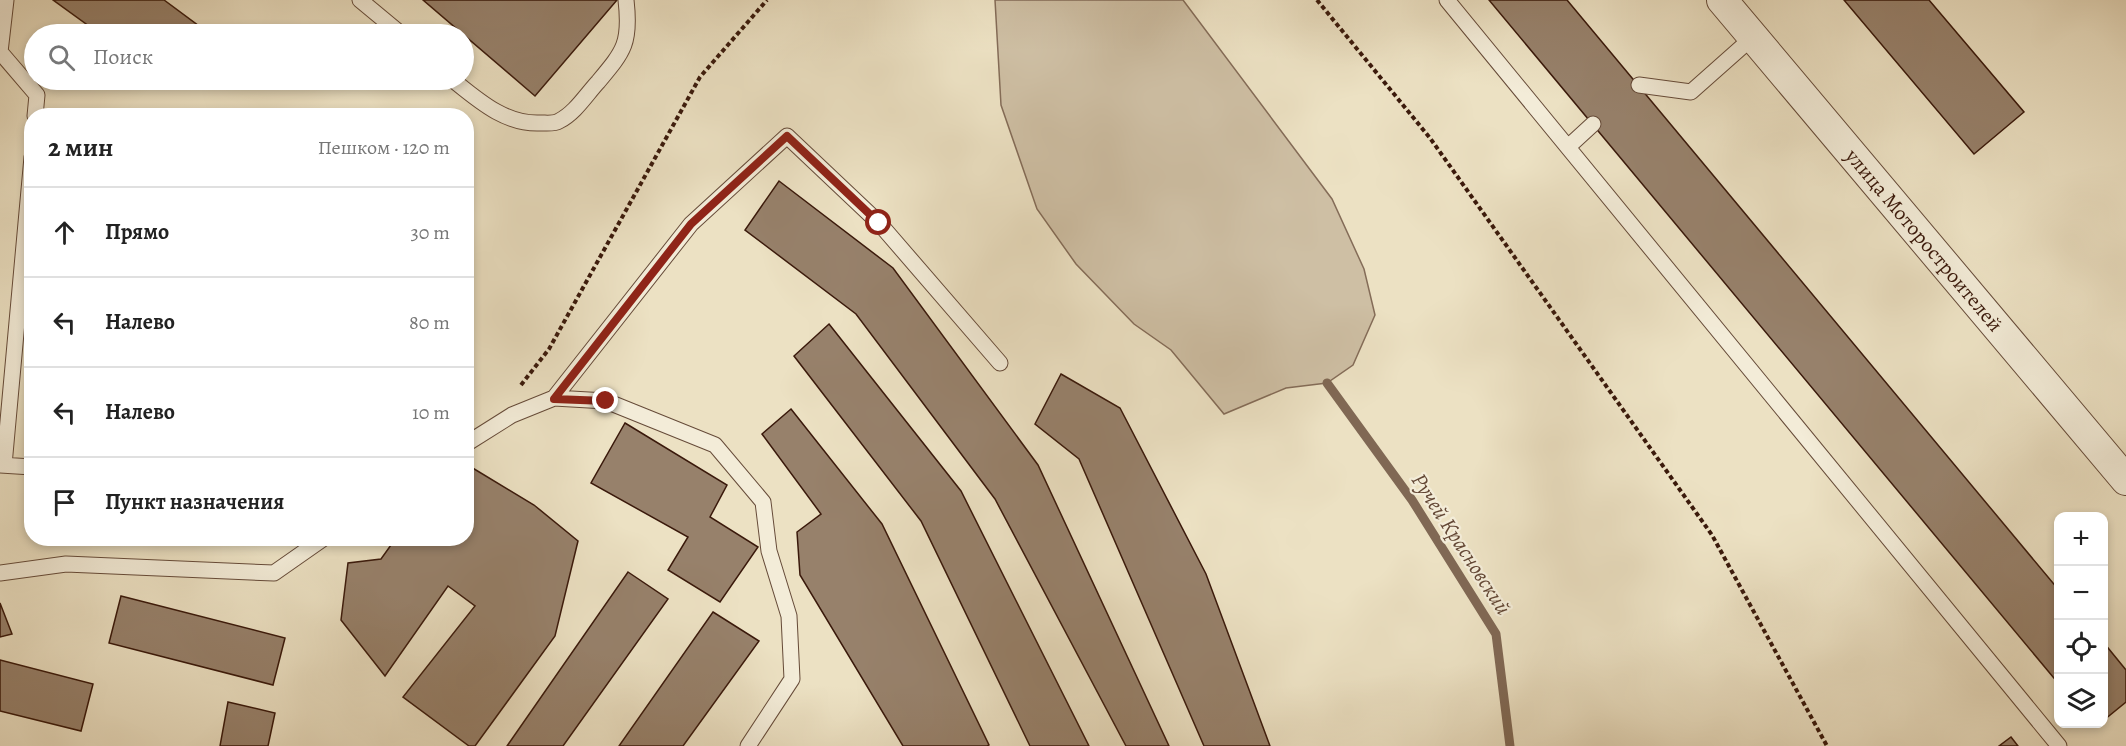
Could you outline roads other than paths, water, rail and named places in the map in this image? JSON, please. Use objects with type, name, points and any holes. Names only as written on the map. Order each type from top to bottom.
[{"type":"street","name":"улица Моторостроителей","points":[[1722,0],[2126,480]]},
{"type":"lane","points":[[6,0],[1,53],[24,80]]},
{"type":"lane","points":[[360,0],[388,24]]},
{"type":"lane","points":[[466,90],[496,112],[515,120],[536,124],[558,122],[571,113],[619,57],[627,43],[626,0]]},
{"type":"lane","points":[[1447,0],[2059,746]]},
{"type":"lane","points":[[1638,85],[1691,92],[1753,37]]},
{"type":"lane","points":[[33,90],[37,95],[36,108]]},
{"type":"lane","points":[[1568,147],[1593,124]]},
{"type":"lane","points":[[554,399],[691,224],[787,136],[879,223],[1000,363]]},
{"type":"lane","points":[[24,239],[2,465],[24,466]]},
{"type":"lane","points":[[474,439],[512,415],[554,399],[606,401],[715,445],[763,502],[769,551],[789,616],[792,679],[748,746]]},
{"type":"lane","points":[[0,573],[66,564],[274,573],[313,546]]},
{"type":"waterway","name":"Ручей Красновский","points":[[1327,383],[1412,500],[1496,634],[1510,746]]}]
